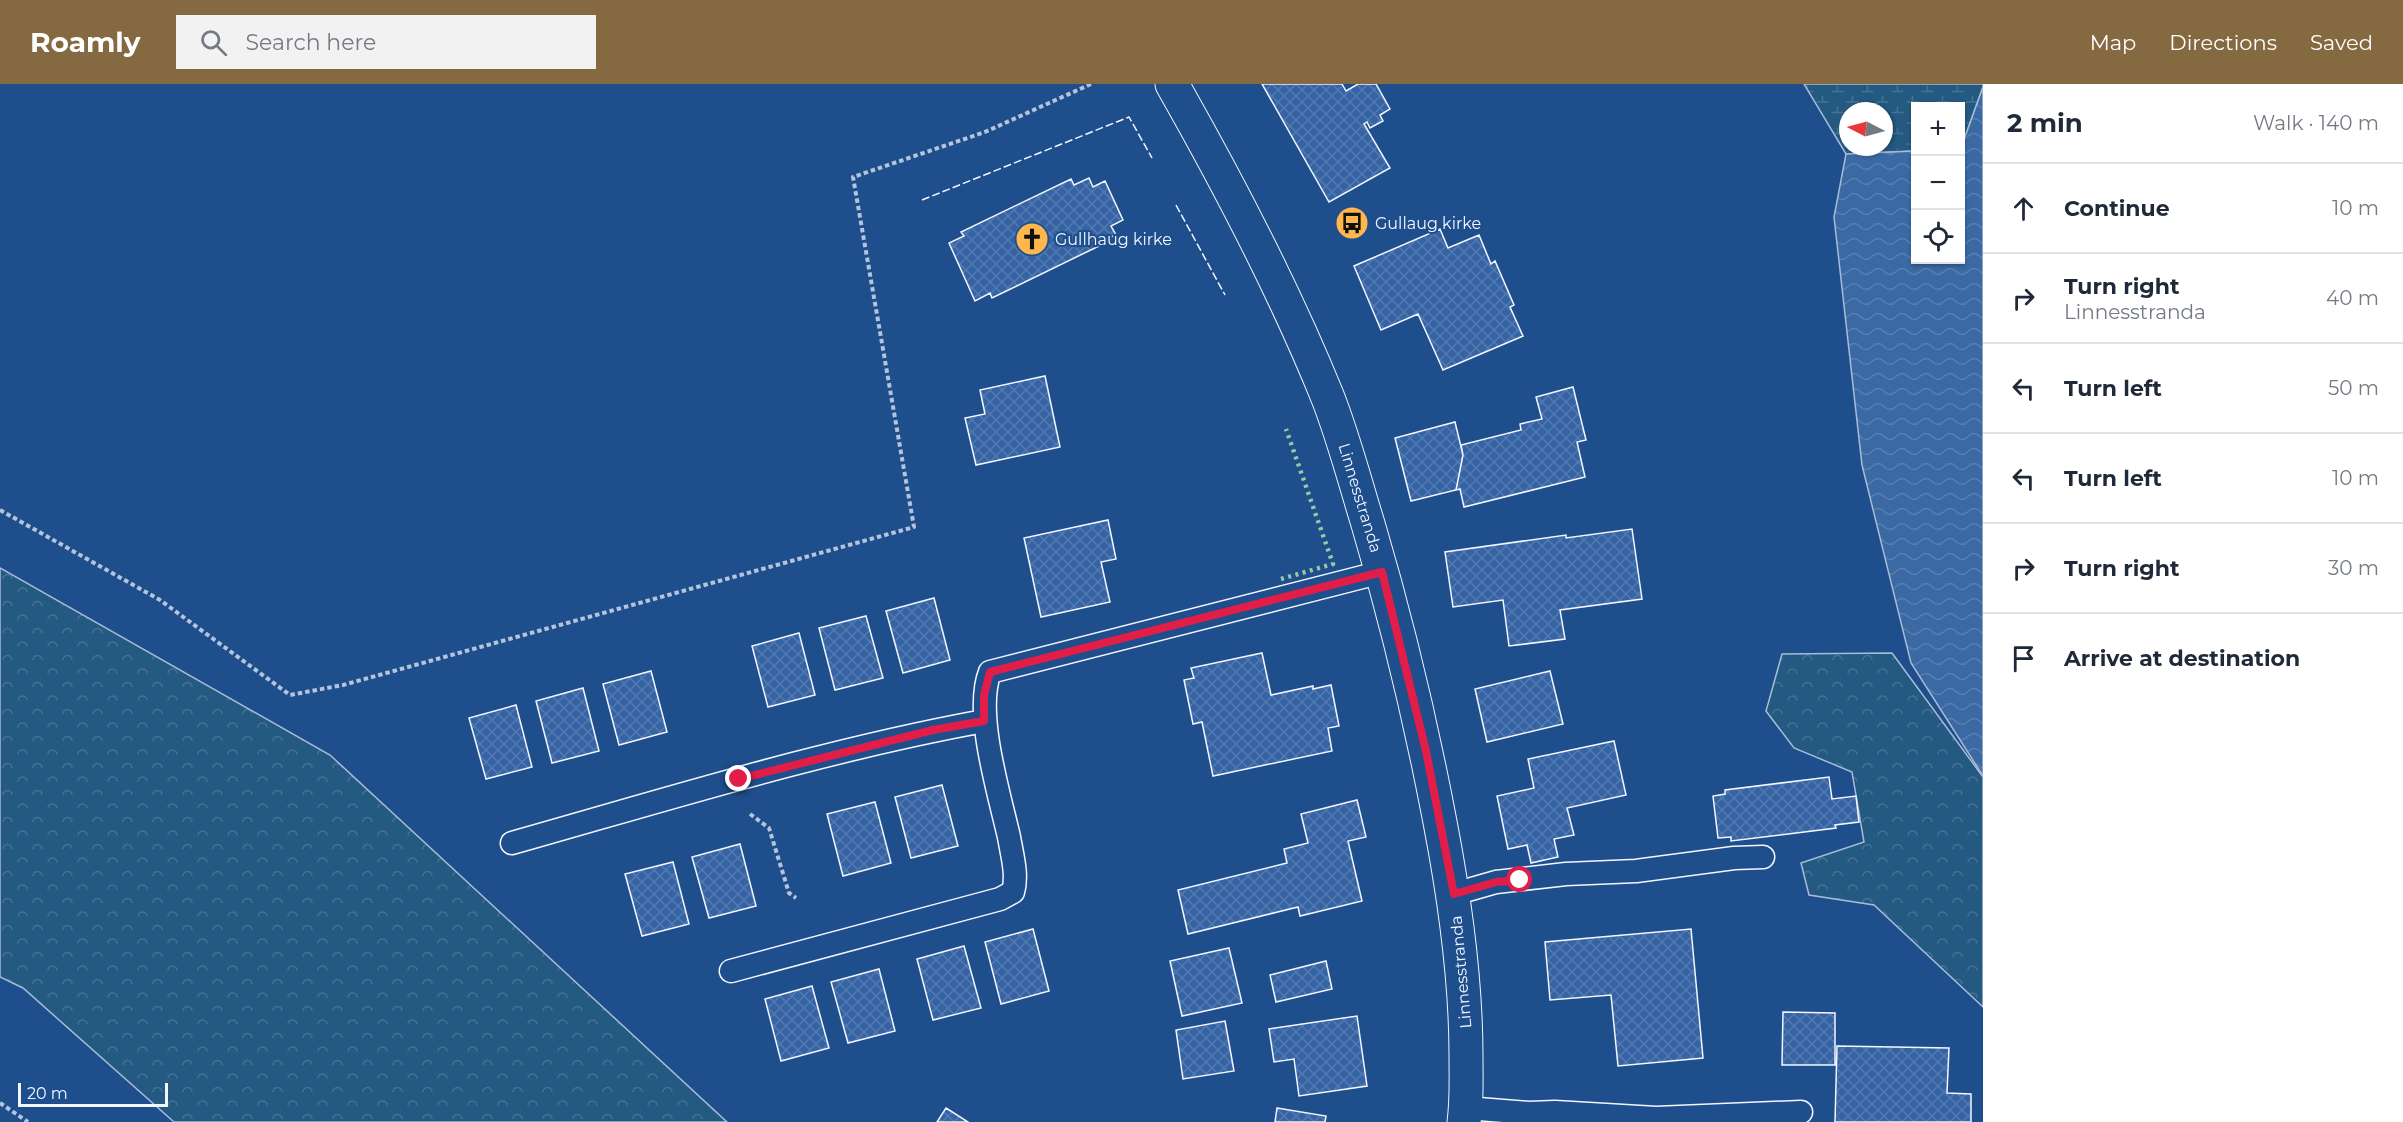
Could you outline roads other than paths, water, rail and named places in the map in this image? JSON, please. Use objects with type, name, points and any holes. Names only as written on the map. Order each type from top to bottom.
[{"type":"street","name":"Linnesstranda","points":[[1172,84],[1270,264],[1329,400],[1382,572],[1426,751],[1454,894],[1466,1015],[1465,1115]]},
{"type":"lane","points":[[731,971],[1000,899],[1013,892],[1016,882],[1011,851],[984,721],[984,695],[990,672],[1382,572]]},
{"type":"lane","points":[[512,843],[739,779],[933,730],[984,721]]},
{"type":"lane","points":[[1454,894],[1496,882],[1566,874],[1636,871],[1734,858],[1763,857]]},
{"type":"lane","points":[[1465,1115],[1555,1112],[1656,1118],[1801,1112]]},
{"type":"water","points":[[1983,87],[1983,776],[1911,663],[1862,465],[1834,217],[1846,156],[1893,156],[1893,152],[1911,151],[1911,264],[1965,264],[1965,137]]},
{"type":"place","name":"Gullaug kirke","points":[[1352,223]]},
{"type":"place","name":"Gullhaug kirke","points":[[1032,239]]}]
